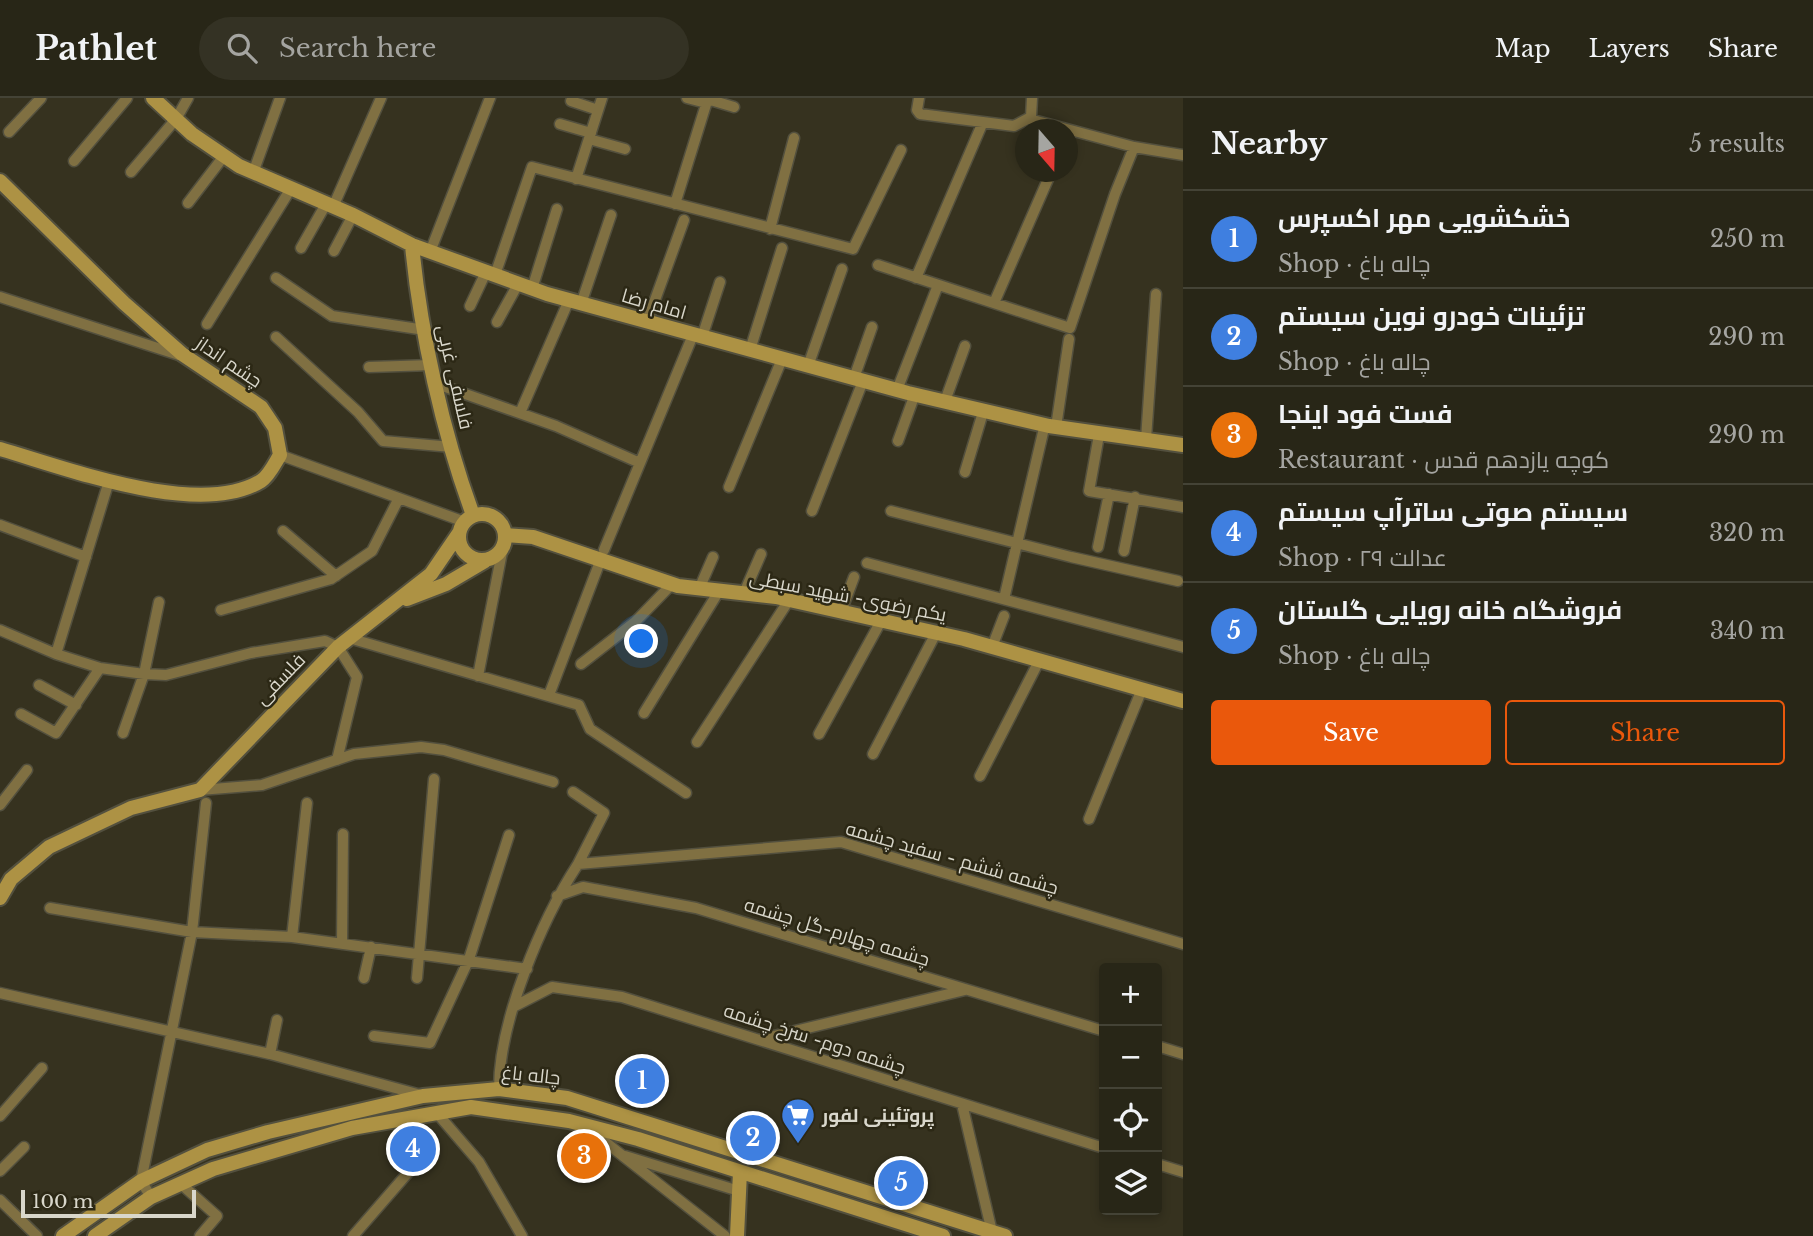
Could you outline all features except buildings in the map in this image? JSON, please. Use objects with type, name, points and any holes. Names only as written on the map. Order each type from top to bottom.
[{"type":"main road","name":"امام رضا","points":[[153,98],[224,156],[253,173],[353,215],[412,245],[525,286],[897,390],[1051,426],[1183,445]]},
{"type":"main road","name":"چشم انداز","points":[[0,174],[5,186],[124,303],[189,359],[261,407],[275,429],[280,455]]},
{"type":"main road","name":"فلسفی غربی","points":[[412,245],[417,297],[452,447],[466,523]]},
{"type":"main road","points":[[0,449],[109,481],[187,495],[239,492],[264,479],[280,455]]},
{"type":"main road","points":[[492,516],[501,524],[504,541],[491,558],[468,568],[446,584],[396,604],[431,574],[466,523],[492,516]]},
{"type":"main road","points":[[466,523],[460,546],[466,554],[475,559],[491,558]]},
{"type":"main road","name":"یکم رضوی- شهید سبطی","points":[[504,541],[533,537],[602,554],[672,584],[789,600],[936,633],[1183,701]]},
{"type":"main road","name":"فلسفی","points":[[203,797],[344,643],[396,604]]},
{"type":"main road","points":[[0,898],[6,875],[49,846],[131,808],[203,797]]},
{"type":"main road","name":"چاله باغ","points":[[63,1236],[141,1181],[207,1150],[348,1111],[424,1096],[499,1090],[567,1098],[999,1234]]},
{"type":"main road","name":"چاله باغ","points":[[95,1236],[151,1197],[274,1149],[352,1128],[471,1107],[583,1125],[638,1139],[943,1236]]},
{"type":"main road","points":[[737,1236],[740,1172]]},
{"type":"street","points":[[9,132],[41,98]]},
{"type":"street","points":[[74,161],[127,98]]},
{"type":"street","points":[[131,172],[176,119],[188,98]]},
{"type":"street","points":[[253,173],[280,98]]},
{"type":"street","points":[[301,248],[329,206],[381,98]]},
{"type":"street","points":[[576,178],[602,98]]},
{"type":"street","points":[[687,98],[734,107]]},
{"type":"street","points":[[919,98],[917,110],[920,114],[1014,126],[1031,117],[1134,147],[1183,155]]},
{"type":"street","points":[[1031,117],[1032,98]]},
{"type":"street","points":[[675,204],[707,100]]},
{"type":"street","points":[[571,101],[598,110]]},
{"type":"street","points":[[430,252],[489,102]]},
{"type":"street","points":[[916,278],[983,122]]},
{"type":"street","points":[[560,124],[625,149]]},
{"type":"street","points":[[770,229],[794,138]]},
{"type":"street","points":[[878,265],[1070,328],[1115,194],[1134,147]]},
{"type":"street","points":[[470,306],[490,274],[531,167],[853,249],[901,150]]},
{"type":"street","points":[[188,203],[224,156]]},
{"type":"street","points":[[994,303],[1047,182]]},
{"type":"street","points":[[207,324],[290,190]]},
{"type":"street","points":[[497,322],[525,286],[557,209]]},
{"type":"street","points":[[334,251],[353,215]]},
{"type":"street","points":[[520,413],[575,302],[611,215]]},
{"type":"street","points":[[647,322],[684,220]]},
{"type":"street","points":[[750,350],[782,248]]},
{"type":"street","points":[[808,366],[842,269]]},
{"type":"street","points":[[276,278],[332,316],[425,330]]},
{"type":"street","points":[[549,695],[602,554],[720,282]]},
{"type":"street","points":[[897,390],[938,285]]},
{"type":"street","points":[[1146,439],[1156,294]]},
{"type":"street","points":[[0,297],[189,359]]},
{"type":"street","points":[[812,511],[859,379],[872,327]]},
{"type":"street","points":[[276,337],[358,412],[383,441],[452,447]]},
{"type":"street","points":[[1004,599],[1051,426],[1069,339]]},
{"type":"street","points":[[945,401],[965,346]]},
{"type":"street","points":[[729,487],[782,359]]},
{"type":"street","points":[[369,367],[432,365]]},
{"type":"street","points":[[437,384],[520,413],[640,463]]},
{"type":"street","points":[[898,441],[915,394]]},
{"type":"street","points":[[965,472],[985,409]]},
{"type":"street","points":[[1099,435],[1089,491],[1183,507]]},
{"type":"street","points":[[280,455],[466,523]]},
{"type":"street","points":[[55,654],[109,481]]},
{"type":"street","points":[[1098,547],[1109,494]]},
{"type":"street","points":[[1124,551],[1135,497]]},
{"type":"street","points":[[221,610],[275,597],[336,576],[372,551],[399,498]]},
{"type":"street","points":[[891,511],[1178,581]]},
{"type":"street","points":[[0,524],[86,557]]},
{"type":"street","points":[[283,531],[336,576]]},
{"type":"street","points":[[478,676],[504,541]]},
{"type":"street","points":[[744,593],[761,554]]},
{"type":"street","points":[[699,589],[713,557]]},
{"type":"street","points":[[867,563],[1183,647]]},
{"type":"street","points":[[841,612],[854,577]]},
{"type":"street","points":[[581,664],[635,622],[672,584]]},
{"type":"street","points":[[644,713],[719,591]]},
{"type":"street","points":[[697,742],[789,600]]},
{"type":"street","points":[[123,733],[144,674],[159,602]]},
{"type":"street","points":[[992,647],[1004,616]]},
{"type":"street","points":[[819,734],[881,621]]},
{"type":"street","points":[[0,629],[55,654],[100,668],[166,675],[251,653],[326,641],[344,643],[478,676],[579,705],[590,729],[685,793]]},
{"type":"street","points":[[873,754],[936,633]]},
{"type":"street","points":[[337,761],[357,677],[344,643]]},
{"type":"street","points":[[980,776],[1038,660]]},
{"type":"street","points":[[20,714],[56,733],[100,668]]},
{"type":"street","points":[[39,685],[76,705]]},
{"type":"street","points":[[1089,819],[1142,690]]},
{"type":"street","points":[[151,1197],[141,1181],[192,932],[203,797],[262,785],[354,754],[421,747],[466,756],[553,782]]},
{"type":"street","points":[[0,805],[27,770]]},
{"type":"street","points":[[417,978],[434,779]]},
{"type":"street","points":[[499,1090],[499,1059],[527,969],[557,896],[578,864],[604,813],[573,792]]},
{"type":"street","points":[[292,937],[307,803]]},
{"type":"street","points":[[342,944],[343,834]]},
{"type":"street","points":[[374,1036],[430,1042],[469,959],[509,835]]},
{"type":"street","name":"چشمه ششم - سفید چشمه","points":[[578,864],[841,842],[1183,944]]},
{"type":"street","name":"چشمه چهارم-گل چشمه","points":[[557,896],[583,887],[696,908],[1099,1029]]},
{"type":"street","points":[[50,908],[192,932],[292,937],[527,969]]},
{"type":"street","points":[[364,978],[371,947]]},
{"type":"street","name":"چشمه دوم- سرخ چشمه","points":[[515,1006],[552,986],[622,997],[1099,1146]]},
{"type":"street","points":[[762,1040],[967,989]]},
{"type":"street","points":[[0,993],[270,1054],[424,1096]]},
{"type":"street","points":[[270,1054],[277,1020]]},
{"type":"street","points":[[1162,1048],[1183,1055]]},
{"type":"street","points":[[0,1116],[43,1068]]},
{"type":"street","points":[[962,1104],[999,1234]]},
{"type":"street","points":[[436,1112],[479,1162],[522,1236]]},
{"type":"street","points":[[583,1125],[726,1236]]},
{"type":"street","points":[[0,1171],[24,1147]]},
{"type":"street","points":[[618,1154],[739,1191]]},
{"type":"street","points":[[1162,1166],[1183,1172]]},
{"type":"street","points":[[354,1236],[413,1167]]},
{"type":"street","points":[[181,1184],[217,1216],[200,1236]]},
{"type":"street","points":[[0,1200],[37,1236]]},
{"type":"place","name":"خشکشویی مهر اکسپرس","points":[[642,1081]]},
{"type":"place","name":"تزئینات خودرو نوین سیستم","points":[[753,1138]]},
{"type":"place","name":"پروتئینی لفور","points":[[798,1145]]},
{"type":"place","name":"سیستم صوتی ساترآپ سیستم","points":[[413,1149]]},
{"type":"place","name":"فست فود اينجا","points":[[584,1156]]},
{"type":"place","name":"فروشگاه خانه رویایی گلستان","points":[[901,1183]]}]
